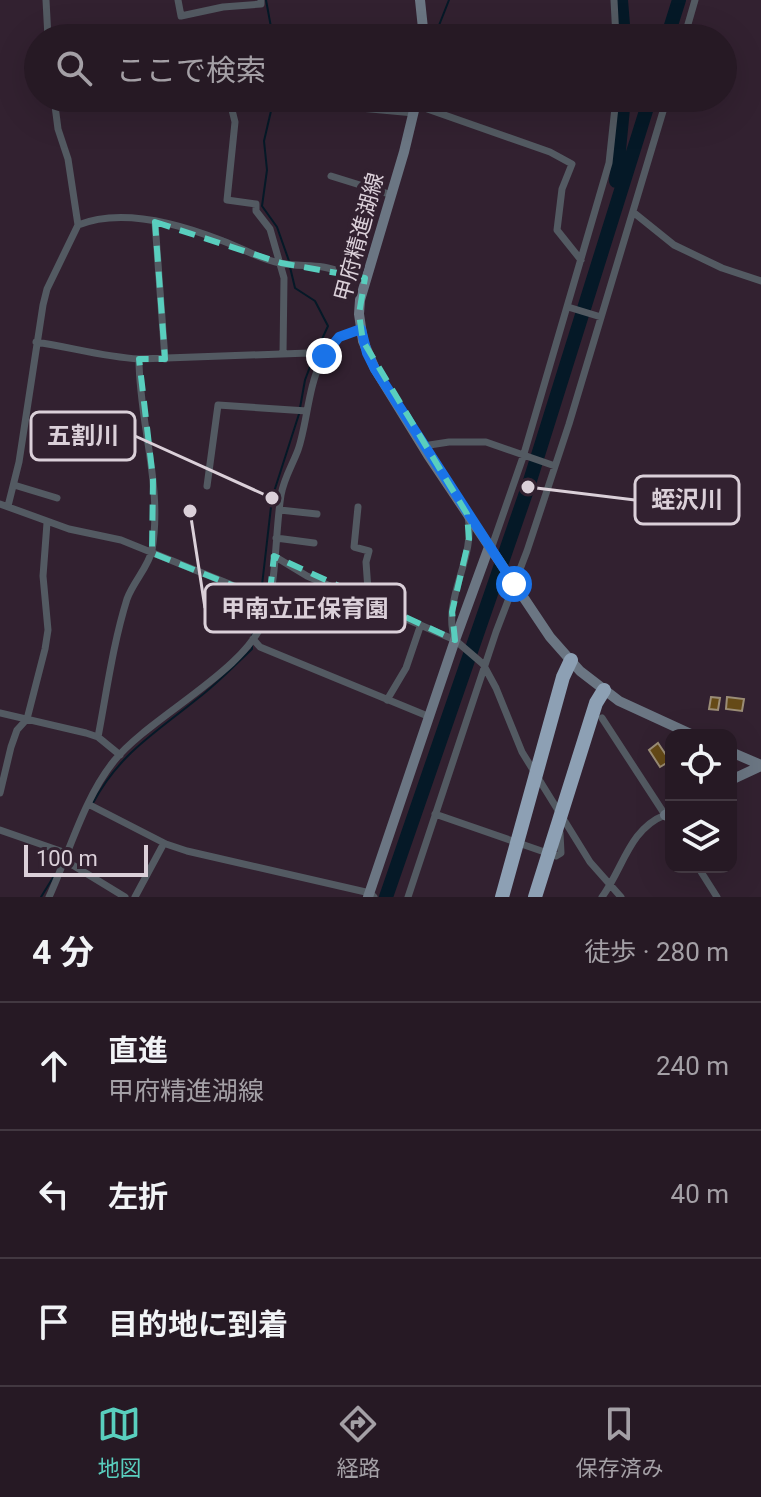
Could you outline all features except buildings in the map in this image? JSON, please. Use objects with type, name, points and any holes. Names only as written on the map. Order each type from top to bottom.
[{"type":"highway","points":[[502,897],[563,677],[571,660]]},
{"type":"highway","points":[[535,897],[596,703],[604,690]]},
{"type":"main road","points":[[420,0],[423,24]]},
{"type":"main road","name":"甲府精進湖線","points":[[414,112],[360,300],[361,329],[367,353],[423,446],[550,637],[571,660],[619,701],[680,729]]},
{"type":"main road","points":[[371,896],[430,717],[491,549]]},
{"type":"main road","points":[[737,755],[761,765]]},
{"type":"main road","points":[[737,777],[761,765]]},
{"type":"street","points":[[46,0],[47,24]]},
{"type":"street","points":[[178,0],[181,16],[223,7],[261,4],[261,0]]},
{"type":"street","points":[[614,0],[615,24]]},
{"type":"street","points":[[688,24],[695,0]]},
{"type":"street","points":[[56,112],[68,159],[78,225],[47,289],[14,485],[4,505],[47,523],[121,540],[269,600]]},
{"type":"street","points":[[232,112],[235,122],[227,200],[256,204],[256,211],[270,229],[286,287],[283,354]]},
{"type":"street","points":[[436,112],[550,152],[572,164],[562,189],[557,230],[581,260]]},
{"type":"street","points":[[491,549],[524,458],[570,308],[609,163],[614,112]]},
{"type":"street","points":[[408,897],[553,466],[663,112]]},
{"type":"street","points":[[331,176],[389,194]]},
{"type":"street","points":[[633,212],[674,245],[722,268],[761,281]]},
{"type":"street","points":[[78,225],[110,218],[155,222],[197,231],[254,256],[281,263],[323,267],[365,278]]},
{"type":"street","points":[[155,222],[165,359]]},
{"type":"street","points":[[570,308],[598,316]]},
{"type":"street","points":[[49,897],[88,804],[100,781],[120,755],[219,673],[262,627],[269,600],[286,472],[297,451],[313,381],[324,356],[339,337],[361,329]]},
{"type":"street","points":[[36,342],[92,350],[117,358],[309,353],[324,356]]},
{"type":"street","points":[[98,737],[109,666],[123,613],[131,588],[152,553],[153,479],[139,395],[139,359]]},
{"type":"street","points":[[207,486],[218,405],[307,411]]},
{"type":"street","points":[[423,446],[486,442],[553,466]]},
{"type":"street","points":[[14,485],[57,498]]},
{"type":"street","points":[[358,507],[354,547],[369,551],[366,562],[369,604]]},
{"type":"street","points":[[280,510],[317,514]]},
{"type":"street","points":[[457,642],[451,628],[452,612],[469,539],[467,514]]},
{"type":"street","points":[[0,793],[17,730],[27,719],[45,649],[48,630],[43,576],[47,523]]},
{"type":"street","points":[[276,538],[314,543]]},
{"type":"street","points":[[274,556],[307,576],[457,642],[484,666],[522,752],[590,862],[621,897]]},
{"type":"street","points":[[387,700],[406,668],[420,627]]},
{"type":"street","points":[[253,639],[260,647],[430,717]]},
{"type":"street","points":[[0,713],[98,737],[120,755]]},
{"type":"street","points":[[602,718],[665,811]]},
{"type":"street","points":[[88,804],[164,843],[187,851],[371,896]]},
{"type":"street","points":[[435,814],[556,856],[561,853],[561,831],[568,828]]},
{"type":"street","points":[[602,897],[636,835],[665,819]]},
{"type":"street","points":[[0,830],[67,858],[125,897]]},
{"type":"street","points":[[135,897],[164,843]]},
{"type":"street","points":[[702,873],[717,897]]},
{"type":"highlighted area","points":[[155,222],[281,263],[365,278],[359,314],[363,341],[467,514],[469,539],[452,612],[455,640],[274,556],[269,600],[152,553],[153,479],[139,359],[165,359]]},
{"type":"waterway","points":[[266,0],[270,24]]},
{"type":"waterway","points":[[440,24],[449,0]]},
{"type":"waterway","points":[[621,0],[623,24]]},
{"type":"waterway","points":[[671,24],[679,0]]},
{"type":"waterway","points":[[271,112],[264,141],[267,170],[262,206],[277,227],[289,261]]},
{"type":"waterway","points":[[616,181],[623,112]]},
{"type":"waterway","points":[[386,897],[528,487],[646,112]]},
{"type":"waterway","points":[[290,267],[295,288],[315,301],[328,326],[317,350]]},
{"type":"waterway","points":[[300,408],[305,380],[314,356]]},
{"type":"waterway","points":[[261,594],[272,498],[299,414]]},
{"type":"waterway","points":[[252,637],[261,601]]},
{"type":"waterway","points":[[93,803],[126,758],[218,681],[252,649],[252,643]]},
{"type":"waterway","points":[[41,897],[54,876]]},
{"type":"place","name":"蛭沢川","points":[[528,487]]},
{"type":"place","name":"五割川","points":[[272,498]]},
{"type":"place","name":"甲南立正保育園","points":[[190,511]]},
{"type":"route","points":[[324,356],[339,337],[361,329],[375,369],[514,584]]}]
